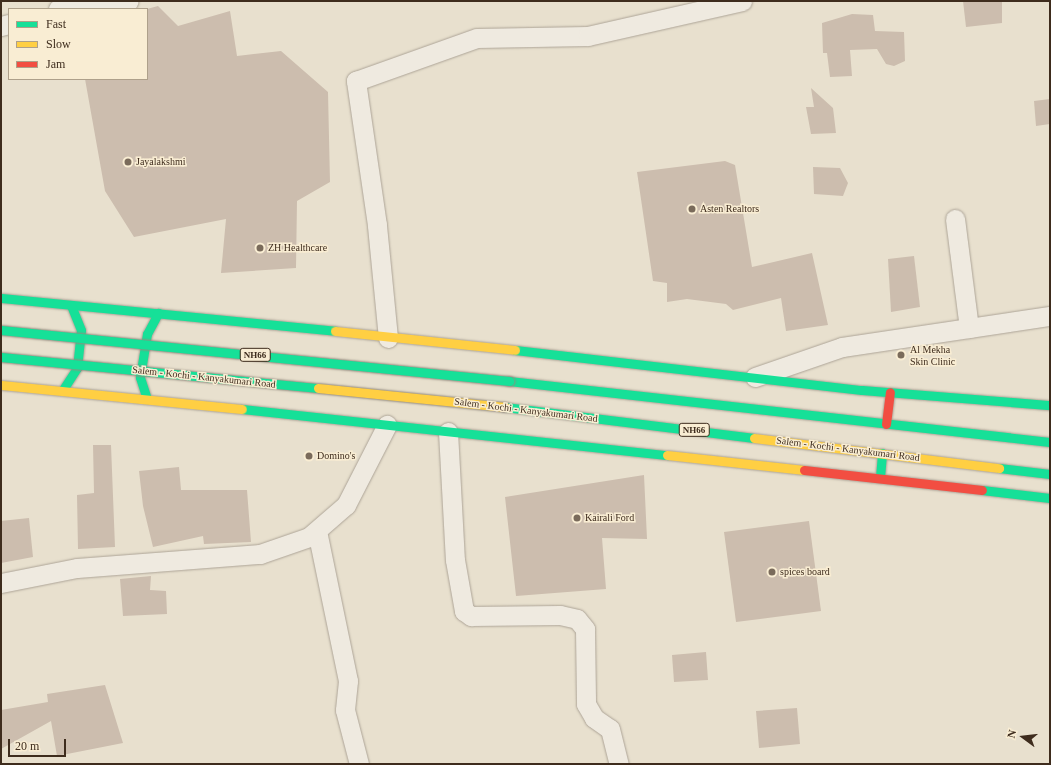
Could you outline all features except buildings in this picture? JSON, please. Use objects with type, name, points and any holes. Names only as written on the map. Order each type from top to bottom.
[{"type":"main road","points":[[1,298],[158,313],[890,392],[1050,405]]},
{"type":"main road","points":[[62,391],[77,368],[81,330],[71,305]]},
{"type":"main road","points":[[147,399],[140,377],[147,334],[158,313]]},
{"type":"main road","name":"NH66","points":[[1,330],[509,381],[1050,442]]},
{"type":"main road","name":"Salem - Kochi - Kanyakumari Road","points":[[1,356],[505,407],[1050,474]]},
{"type":"main road","points":[[1,385],[147,399],[880,477],[1050,498]]},
{"type":"main road","points":[[886,424],[890,392]]},
{"type":"main road","points":[[880,477],[882,453]]},
{"type":"street","points":[[67,8],[129,1]]},
{"type":"street","points":[[388,338],[377,225],[356,81],[477,38],[588,36],[742,1]]},
{"type":"street","points":[[955,219],[969,328]]},
{"type":"street","points":[[755,378],[842,347],[1050,316]]},
{"type":"street","points":[[1,583],[77,568],[260,554],[309,537],[346,505],[387,425]]},
{"type":"street","points":[[448,432],[455,560],[464,611],[471,616],[560,614],[577,619],[585,629],[586,704],[594,718],[610,729],[619,764]]},
{"type":"street","points":[[317,530],[348,681],[345,710],[359,764]]},
{"type":"traffic: fast","points":[[1,298],[335,331]]},
{"type":"traffic: fast","points":[[62,391],[77,368],[81,330],[71,305]]},
{"type":"traffic: fast","points":[[147,399],[140,377],[147,334],[158,313]]},
{"type":"traffic: fast","points":[[1,330],[509,381]]},
{"type":"traffic: fast","points":[[515,350],[862,390],[1050,405]]},
{"type":"traffic: fast","points":[[1,357],[318,388]]},
{"type":"traffic: fast","points":[[509,381],[1050,442]]},
{"type":"traffic: fast","points":[[505,407],[754,438]]},
{"type":"traffic: fast","points":[[242,409],[667,455]]},
{"type":"traffic: fast","points":[[880,477],[882,453]]},
{"type":"traffic: fast","points":[[999,468],[1050,474]]},
{"type":"traffic: fast","points":[[982,490],[1050,498]]},
{"type":"traffic: slow","points":[[335,331],[515,350]]},
{"type":"traffic: slow","points":[[1,385],[242,409]]},
{"type":"traffic: slow","points":[[318,388],[505,407]]},
{"type":"traffic: slow","points":[[754,438],[999,468]]},
{"type":"traffic: slow","points":[[667,455],[804,470]]},
{"type":"traffic: jam","points":[[886,424],[890,392]]},
{"type":"traffic: jam","points":[[804,470],[982,490]]},
{"type":"place","name":"Jayalakshmi","points":[[128,162]]},
{"type":"place","name":"Asten Realtors","points":[[692,209]]},
{"type":"place","name":"ZH Healthcare","points":[[260,248]]},
{"type":"place","name":"Al Mekha Skin Clinic","points":[[901,355]]},
{"type":"place","name":"Domino's","points":[[309,456]]},
{"type":"place","name":"Kairali Ford","points":[[577,518]]},
{"type":"place","name":"spices board","points":[[772,572]]}]
